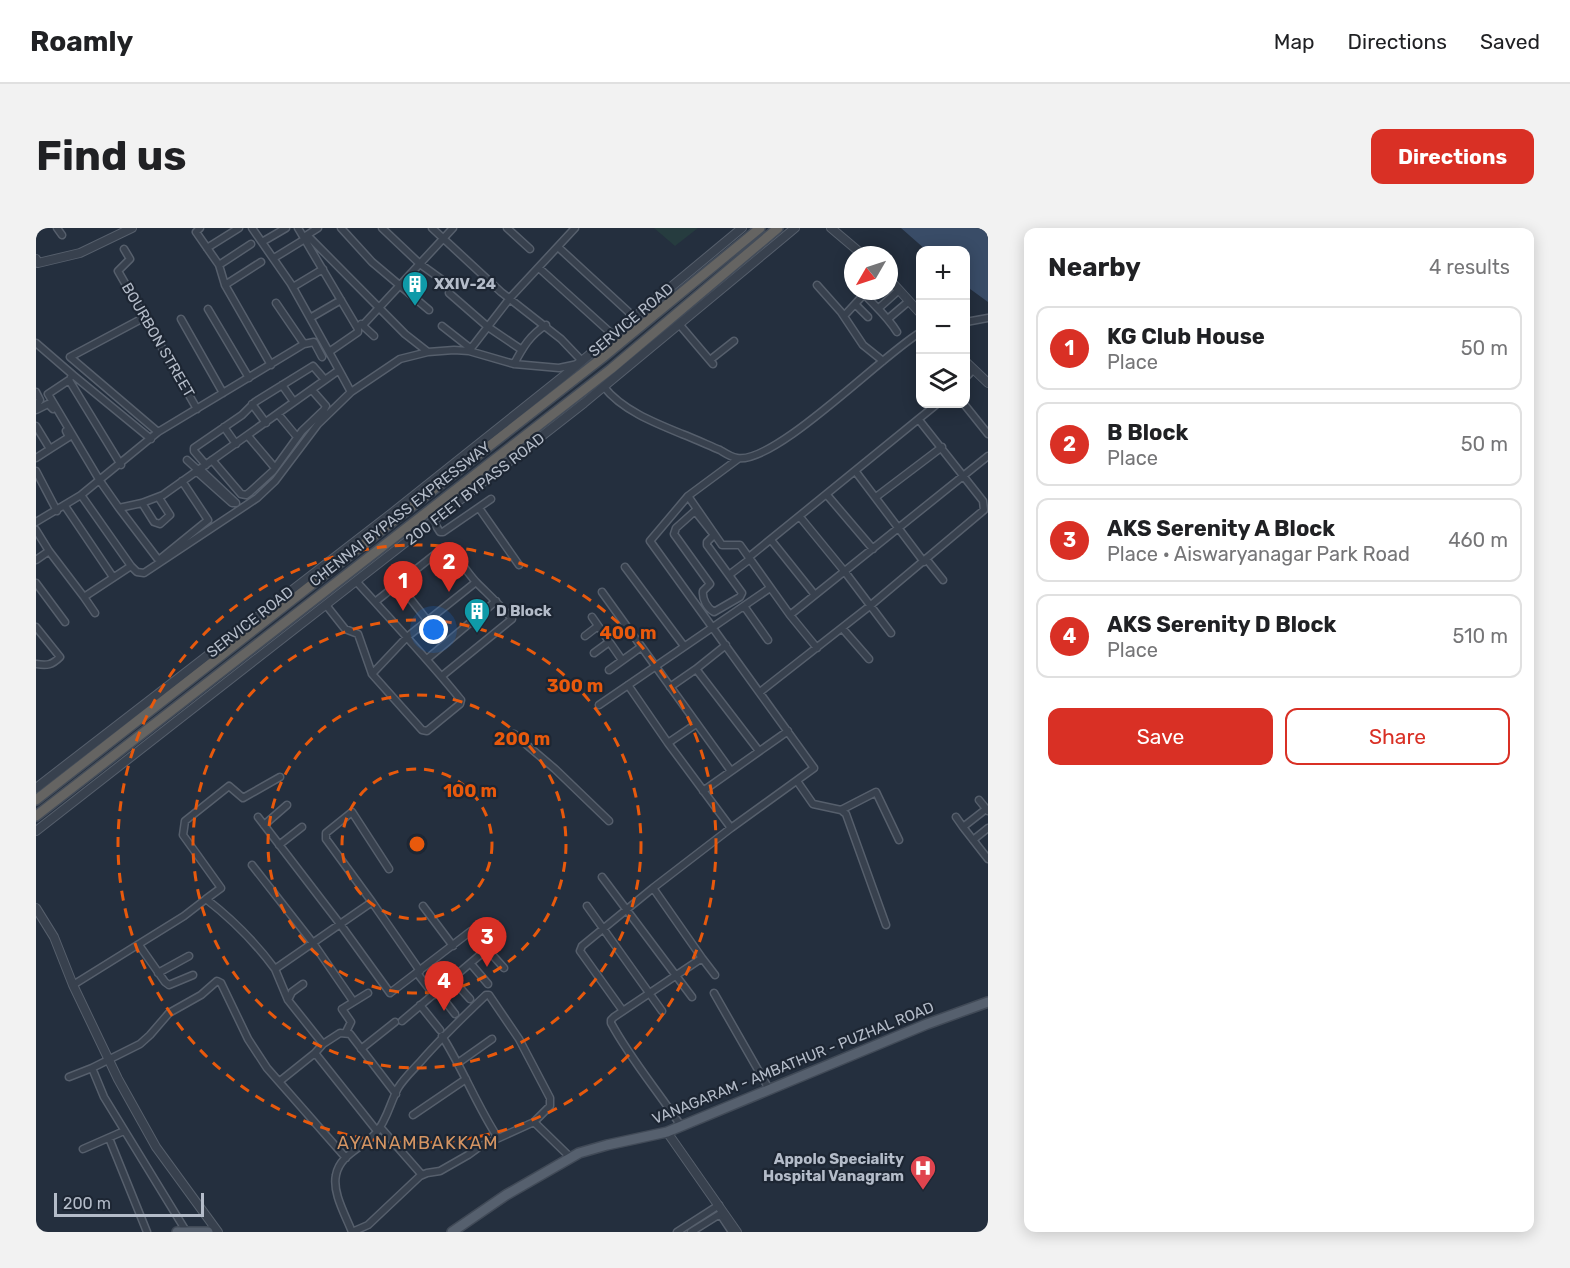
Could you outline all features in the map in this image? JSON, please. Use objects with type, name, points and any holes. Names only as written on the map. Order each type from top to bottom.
[{"type":"highway","name":"CHENNAI BYPASS EXPRESSWAY","points":[[36,800],[593,366],[760,228]]},
{"type":"highway","name":"CHENNAI BYPASS EXPRESSWAY","points":[[36,816],[611,369],[778,228]]},
{"type":"main road","name":"VANAGARAM - AMBATHUR - PUZHAL ROAD","points":[[452,1232],[506,1195],[570,1157],[607,1145],[667,1132],[927,1024],[988,1002]]},
{"type":"main road","points":[[182,1231],[208,1232]]},
{"type":"street","points":[[57,228],[62,235]]},
{"type":"street","points":[[37,262],[81,253],[132,228]]},
{"type":"street","points":[[200,228],[196,232],[219,265],[225,285],[272,365]]},
{"type":"street","points":[[207,248],[238,228]]},
{"type":"street","points":[[252,228],[293,287],[351,392]]},
{"type":"street","points":[[262,242],[286,228]]},
{"type":"street","points":[[298,228],[359,331],[329,352]]},
{"type":"street","points":[[318,228],[308,235],[405,334],[428,352]]},
{"type":"street","points":[[341,228],[372,262],[429,310]]},
{"type":"street","points":[[382,228],[420,264],[444,282]]},
{"type":"street","points":[[81,495],[130,566],[137,572],[144,573],[266,490],[318,424],[351,392],[400,359],[428,352],[470,350],[514,364],[559,368],[580,362],[546,325],[510,298],[432,228]]},
{"type":"street","points":[[363,325],[453,228]]},
{"type":"street","points":[[507,228],[530,249]]},
{"type":"street","points":[[470,350],[510,298],[575,228]]},
{"type":"street","name":"SERVICE ROAD","points":[[36,788],[392,513],[580,362],[741,228]]},
{"type":"street","name":"200 FEET BYPASS ROAD","points":[[36,831],[604,387],[795,228]]},
{"type":"street","points":[[831,228],[852,246]]},
{"type":"street","points":[[273,258],[305,239]]},
{"type":"street","points":[[219,265],[251,244]]},
{"type":"street","points":[[558,247],[634,317]]},
{"type":"street","name":"BOURBON STREET","points":[[124,249],[130,259],[118,271],[197,409]]},
{"type":"street","points":[[225,285],[261,262]]},
{"type":"street","points":[[539,268],[613,335]]},
{"type":"street","points":[[293,287],[323,269]]},
{"type":"street","points":[[818,285],[844,316],[863,345],[883,360]]},
{"type":"street","points":[[880,307],[899,290],[916,309]]},
{"type":"street","points":[[449,293],[488,327],[522,350]]},
{"type":"street","points":[[310,318],[341,300]]},
{"type":"street","points":[[844,316],[859,300]]},
{"type":"street","points":[[872,300],[889,318],[897,332]]},
{"type":"street","points":[[889,318],[909,301]]},
{"type":"street","points":[[276,303],[304,344]]},
{"type":"street","points":[[855,304],[868,317]]},
{"type":"street","points":[[208,309],[249,378]]},
{"type":"street","points":[[353,316],[374,336]]},
{"type":"street","points":[[145,317],[70,357],[158,432]]},
{"type":"street","points":[[970,321],[988,318]]},
{"type":"street","points":[[181,319],[223,393]]},
{"type":"street","points":[[679,324],[711,362],[734,341]]},
{"type":"street","points":[[514,364],[534,332],[546,325]]},
{"type":"street","points":[[442,326],[470,350]]},
{"type":"street","points":[[623,1011],[580,951],[582,946],[731,828],[814,768],[650,541],[688,496],[738,459],[761,453],[802,426],[916,336]]},
{"type":"street","points":[[36,522],[65,506],[100,481],[158,432],[304,344],[314,342],[322,357]]},
{"type":"street","points":[[36,343],[71,378],[93,391],[151,439]]},
{"type":"street","points":[[200,469],[194,447],[242,415],[252,404],[313,366],[325,380]]},
{"type":"street","points":[[970,367],[988,383]]},
{"type":"street","points":[[119,508],[159,498],[339,369]]},
{"type":"street","points":[[970,373],[973,370]]},
{"type":"street","points":[[71,378],[121,465]]},
{"type":"street","points":[[71,378],[48,394],[48,397],[100,481],[160,559],[208,520],[182,481]]},
{"type":"street","points":[[93,391],[99,382]]},
{"type":"street","points":[[282,385],[294,402]]},
{"type":"street","points":[[604,387],[625,405],[657,424],[738,459]]},
{"type":"street","points":[[213,460],[244,495],[250,492],[275,468],[297,437],[326,406],[312,390]]},
{"type":"street","points":[[36,392],[40,400],[36,408]]},
{"type":"street","points":[[112,407],[119,399]]},
{"type":"street","points":[[252,404],[266,423]]},
{"type":"street","points":[[36,408],[50,405],[69,436],[36,458]]},
{"type":"street","points":[[729,575],[932,408]]},
{"type":"street","points":[[967,408],[988,434]]},
{"type":"street","points":[[278,414],[297,437]]},
{"type":"street","points":[[760,692],[871,605],[984,510],[983,501],[919,420]]},
{"type":"street","points":[[224,427],[236,444]]},
{"type":"street","points":[[36,428],[50,449]]},
{"type":"street","points":[[248,436],[275,468]]},
{"type":"street","points":[[876,497],[942,447]]},
{"type":"street","points":[[790,615],[988,456]]},
{"type":"street","points":[[187,460],[242,508]]},
{"type":"street","points":[[36,471],[57,511]]},
{"type":"street","points":[[856,472],[925,561],[943,580]]},
{"type":"street","points":[[36,489],[44,485]]},
{"type":"street","points":[[827,495],[873,549]]},
{"type":"street","points":[[688,496],[722,545],[740,545],[790,615],[817,648]]},
{"type":"street","points":[[142,503],[154,522],[160,524],[170,515],[159,498]]},
{"type":"street","points":[[433,521],[440,532],[443,532],[491,499]]},
{"type":"street","points":[[65,506],[113,577]]},
{"type":"street","points":[[479,508],[519,564]]},
{"type":"street","points":[[695,511],[714,535],[707,545],[742,595],[714,612],[711,610],[702,596],[703,591],[710,584],[674,534],[676,528],[695,511]]},
{"type":"street","points":[[800,517],[891,633]]},
{"type":"street","points":[[36,530],[95,614]]},
{"type":"street","points":[[771,540],[815,596]]},
{"type":"street","points":[[375,602],[443,548],[458,560],[476,582],[496,600],[512,619],[442,676]]},
{"type":"street","points":[[36,560],[49,551]]},
{"type":"street","points":[[84,597],[130,566]]},
{"type":"street","points":[[625,567],[684,646]]},
{"type":"street","points":[[326,605],[345,629],[358,634],[372,674],[422,730],[427,731],[462,703],[442,676],[356,581]]},
{"type":"street","points":[[372,674],[407,637],[476,582]]},
{"type":"street","points":[[36,583],[65,622]]},
{"type":"street","points":[[398,584],[427,620]]},
{"type":"street","points":[[599,705],[770,588]]},
{"type":"street","points":[[602,592],[731,771]]},
{"type":"street","points":[[427,659],[496,600]]},
{"type":"street","points":[[744,606],[768,640]]},
{"type":"street","points":[[704,616],[711,610]]},
{"type":"street","points":[[592,617],[622,660]]},
{"type":"street","points":[[585,636],[598,626]]},
{"type":"street","points":[[36,627],[60,657],[49,665],[36,664]]},
{"type":"street","points":[[842,628],[869,659]]},
{"type":"street","points":[[594,653],[609,642]]},
{"type":"street","points":[[670,687],[726,645]]},
{"type":"street","points":[[609,670],[641,646]]},
{"type":"street","points":[[696,669],[759,752]]},
{"type":"street","points":[[628,685],[731,828]]},
{"type":"street","points":[[668,743],[696,724]]},
{"type":"street","points":[[703,791],[788,731]]},
{"type":"street","points":[[514,734],[555,769],[609,821]]},
{"type":"street","points":[[73,985],[184,916],[220,888],[183,835],[186,822],[229,786],[243,798],[280,777]]},
{"type":"street","points":[[797,781],[813,804],[840,810],[846,814],[886,925]]},
{"type":"street","points":[[840,810],[876,792],[899,840]]},
{"type":"street","points":[[963,827],[987,810],[979,800]]},
{"type":"street","points":[[264,825],[287,805]]},
{"type":"street","points":[[389,868],[352,812],[326,833],[326,839],[418,972],[455,1014]]},
{"type":"street","points":[[258,817],[390,993],[471,931]]},
{"type":"street","points":[[956,818],[988,859]]},
{"type":"street","points":[[279,845],[302,827]]},
{"type":"street","points":[[974,840],[988,828]]},
{"type":"street","points":[[252,865],[314,943],[353,1001]]},
{"type":"street","points":[[602,877],[693,997]]},
{"type":"street","points":[[653,888],[715,975]]},
{"type":"street","points":[[206,899],[231,918],[262,951],[274,969],[288,1000],[323,1044]]},
{"type":"street","points":[[274,969],[372,903]]},
{"type":"street","points":[[423,906],[453,946]]},
{"type":"street","points":[[587,906],[662,1011]]},
{"type":"street","points":[[36,909],[54,937],[108,1061],[156,1147],[218,1232]]},
{"type":"street","points":[[139,945],[169,985],[193,975]]},
{"type":"street","points":[[361,1049],[436,994],[487,949],[504,968]]},
{"type":"street","points":[[158,973],[189,956]]},
{"type":"street","points":[[681,1126],[642,1074],[611,1020],[702,958]]},
{"type":"street","points":[[471,964],[488,984]]},
{"type":"street","points":[[453,980],[470,999]]},
{"type":"street","points":[[69,1077],[108,1061],[140,1044],[169,1013],[201,995],[217,981],[221,983],[256,1053],[346,1158]]},
{"type":"street","points":[[288,1000],[292,992],[303,984]]},
{"type":"street","points":[[346,1032],[351,1022],[342,1009],[368,993]]},
{"type":"street","points":[[714,993],[769,1089]]},
{"type":"street","points":[[486,995],[489,995],[519,1039],[550,1098],[550,1106],[534,1122],[479,1147],[446,1168],[422,1175],[368,1226],[352,1232],[336,1188],[336,1172],[346,1158],[386,1120],[396,1094],[441,1033],[486,995]]},
{"type":"street","points":[[420,1005],[441,1033],[482,1113],[498,1138]]},
{"type":"street","points":[[280,1081],[323,1044],[340,1033],[346,1032]]},
{"type":"street","points":[[346,1032],[396,1094]]},
{"type":"street","points":[[458,1063],[492,1039]]},
{"type":"street","points":[[315,1053],[379,1129],[422,1175]]},
{"type":"street","points":[[92,1068],[105,1097],[182,1231]]},
{"type":"street","points":[[413,1115],[466,1079]]},
{"type":"street","points":[[534,1122],[570,1157]]},
{"type":"street","points":[[83,1149],[124,1131]]},
{"type":"street","points":[[667,1132],[737,1232]]},
{"type":"street","points":[[109,1138],[147,1232]]},
{"type":"street","points":[[689,1230],[719,1205]]},
{"type":"street","points":[[677,1232],[689,1230],[720,1214],[732,1232]]},
{"type":"green space","points":[[654,228],[698,228],[675,246]]},
{"type":"water","points":[[901,228],[988,228],[988,302],[970,289],[970,246],[921,246]]},
{"type":"place","name":"XXIV-24","points":[[415,307]]},
{"type":"place","name":"B Block","points":[[449,592]]},
{"type":"place","name":"KG Club House","points":[[403,611]]},
{"type":"place","name":"D Block","points":[[477,634]]},
{"type":"place","name":"AKS Serenity A Block","points":[[487,967]]},
{"type":"place","name":"AKS Serenity D Block","points":[[444,1011]]},
{"type":"place","name":"Appolo Speciality Hospital Vanagram","points":[[923,1191]]},
{"type":"district","name":"AYANAMBAKKAM","points":[[418,1143]]}]
